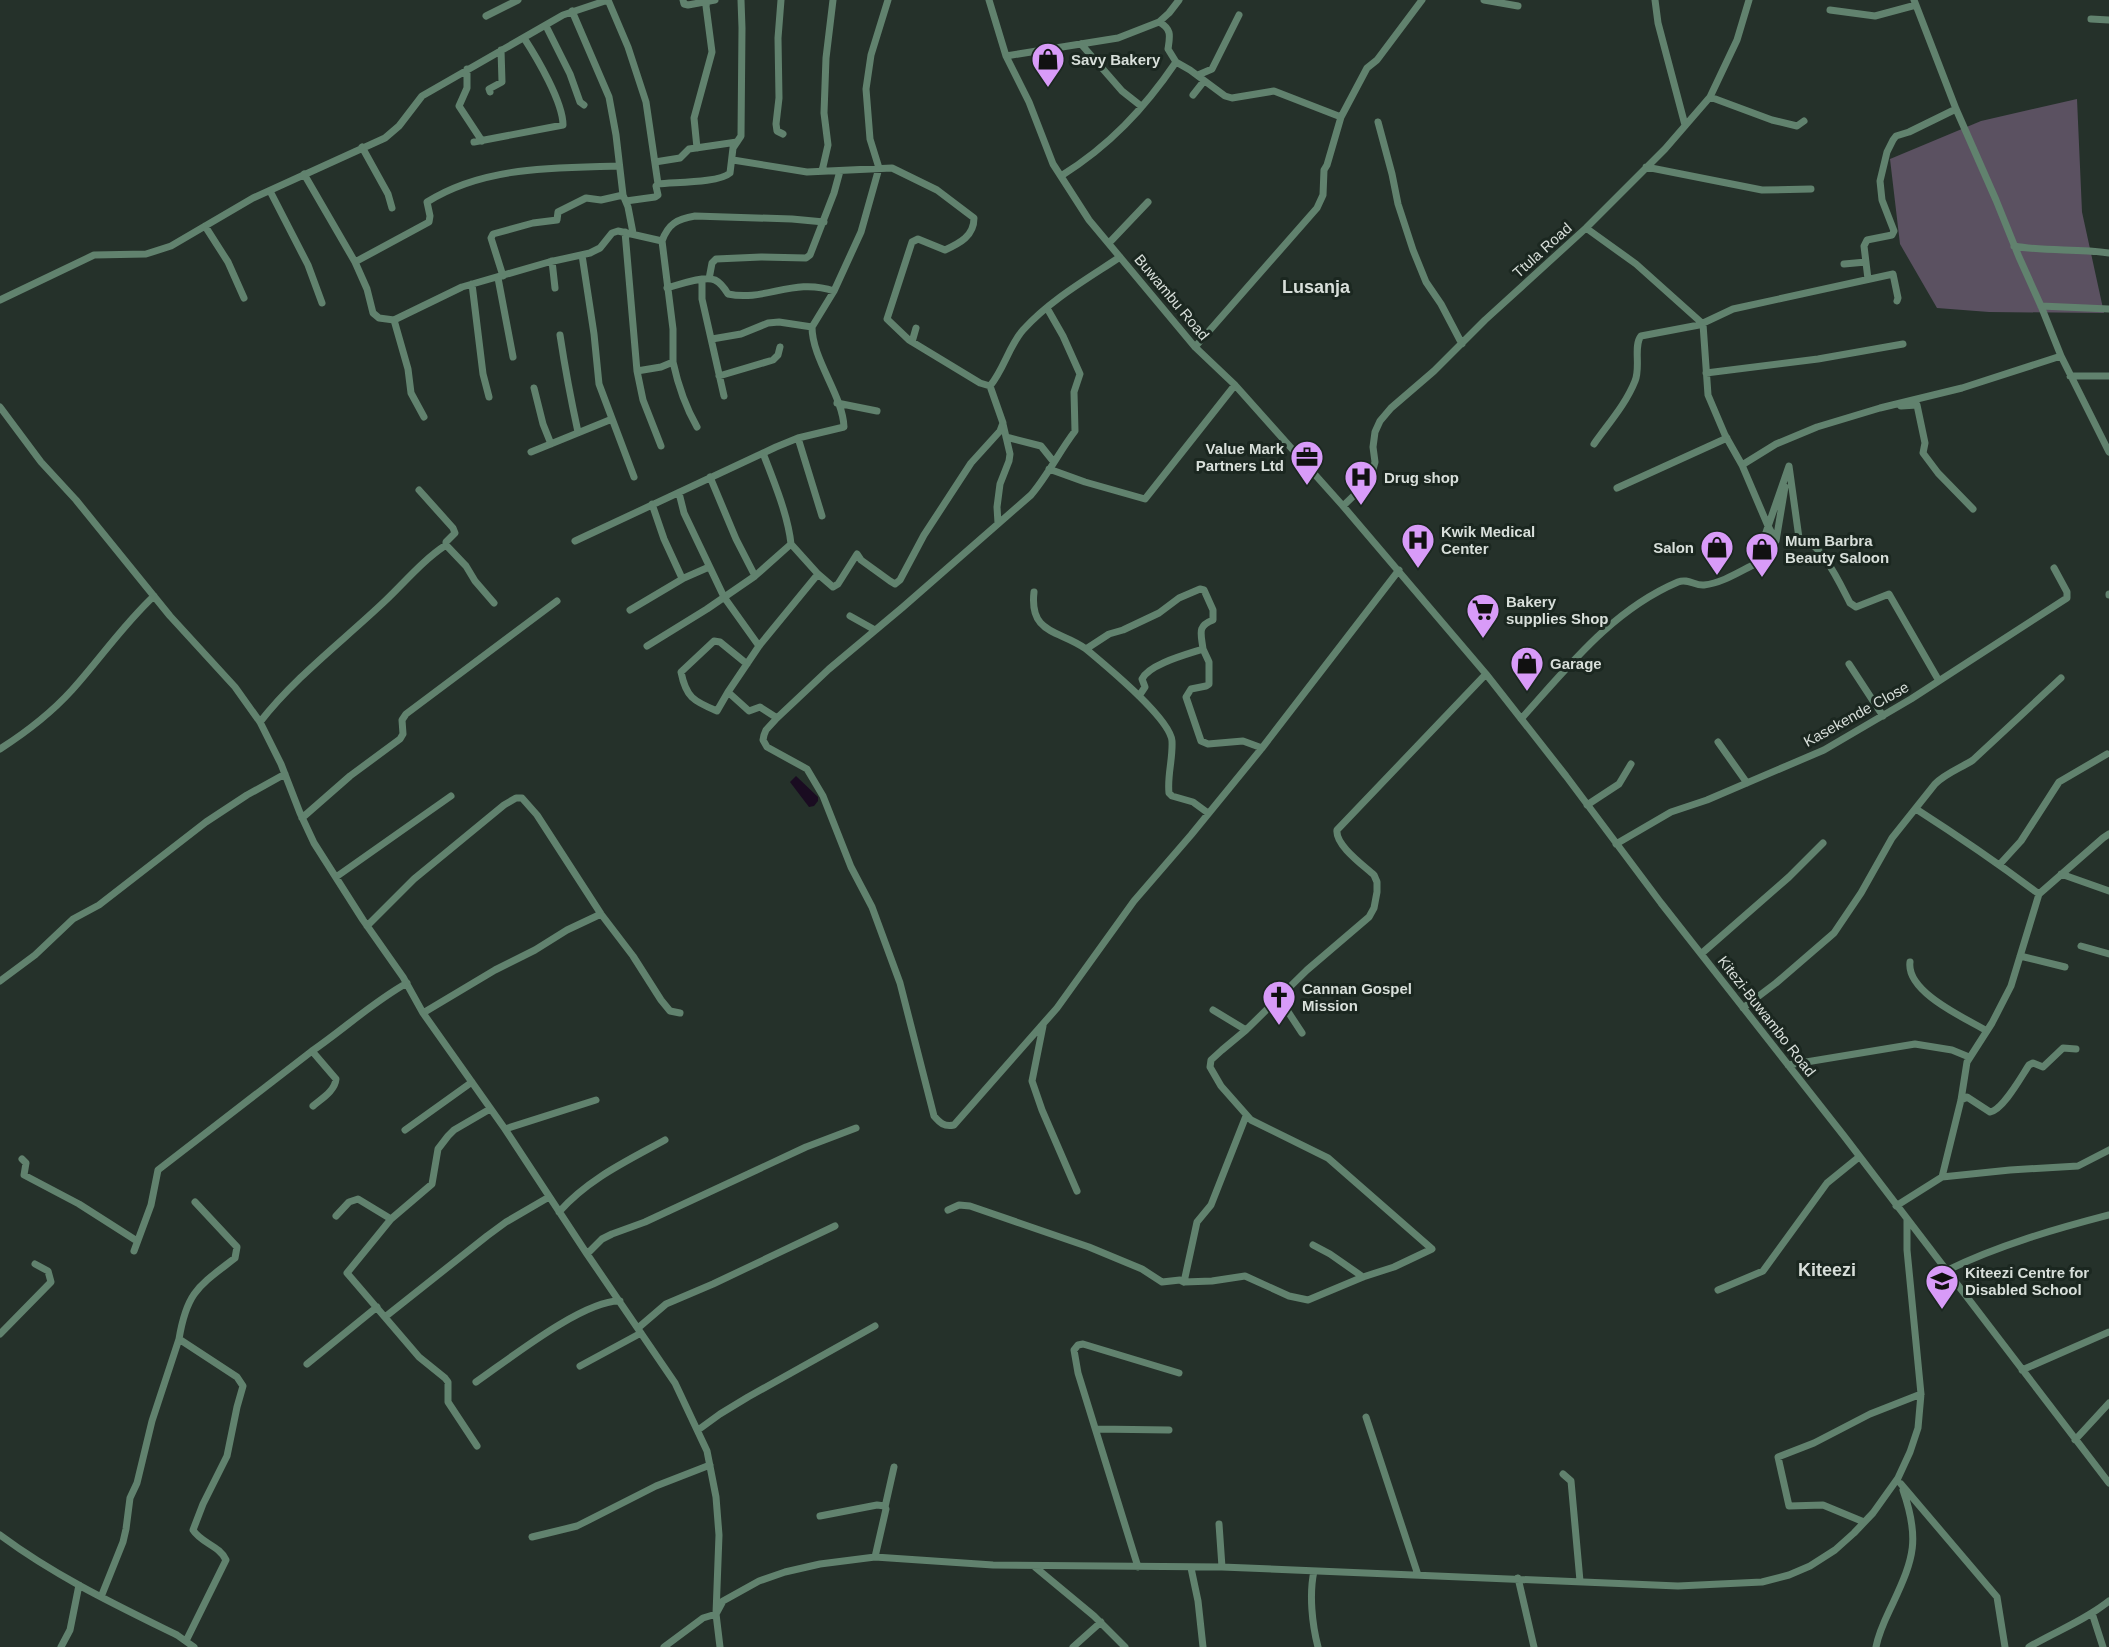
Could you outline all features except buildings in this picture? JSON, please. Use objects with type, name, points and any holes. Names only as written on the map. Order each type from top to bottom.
[{"type":"street","points":[[486,16],[518,0]]},
{"type":"street","points":[[0,300],[94,255],[153,252],[171,246],[270,191],[394,132],[422,96],[572,11],[608,0],[628,47],[646,102],[658,195],[601,200],[586,198],[558,212],[558,220],[526,224],[493,234],[491,238],[501,277],[513,357]]},
{"type":"street","points":[[682,0],[688,5],[715,0]]},
{"type":"street","points":[[658,184],[724,177],[730,172],[733,148],[741,136],[741,0]]},
{"type":"street","points":[[781,0],[778,48],[779,98],[776,124],[777,131],[783,134]]},
{"type":"street","points":[[822,171],[828,145],[824,102],[826,58],[833,0]]},
{"type":"street","points":[[575,542],[652,504],[798,438],[843,429],[844,424],[837,403],[815,346],[812,327],[834,291],[861,232],[879,168],[870,139],[866,89],[871,55],[888,0]]},
{"type":"street","name":"Buwambu Road","points":[[989,0],[1006,56],[1029,102],[1053,164],[1089,220],[1195,347],[1235,385],[1399,570]]},
{"type":"street","points":[[1006,56],[1118,38],[1159,22],[1179,0]]},
{"type":"street","points":[[1195,347],[1317,208],[1323,195],[1324,170],[1341,117],[1367,68],[1377,60],[1422,0]]},
{"type":"street","points":[[1484,0],[1518,6]]},
{"type":"street","points":[[1655,0],[1658,23],[1685,125]]},
{"type":"street","name":"Ttula Road","points":[[1343,506],[1370,480],[1374,471],[1375,432],[1391,408],[1434,371],[1485,320],[1586,228],[1710,98],[1737,40],[1749,0]]},
{"type":"street","points":[[697,148],[694,118],[712,52],[707,2]]},
{"type":"street","points":[[1830,10],[1875,16],[1915,3],[1956,109],[2061,356],[2109,452]]},
{"type":"street","points":[[572,11],[609,97],[629,233],[637,370],[647,411],[661,446]]},
{"type":"street","points":[[1193,95],[1201,78],[1212,69],[1239,15]]},
{"type":"street","points":[[2091,19],[2109,20]]},
{"type":"street","points":[[1159,22],[1168,28],[1170,33],[1168,49],[1176,62],[1225,96],[1232,98],[1274,91],[1341,117]]},
{"type":"street","points":[[546,26],[570,74],[580,102],[584,105]]},
{"type":"street","points":[[467,69],[467,88],[459,106],[478,142],[563,125],[563,118],[549,85],[524,38]]},
{"type":"street","points":[[1081,44],[1122,91],[1141,106]]},
{"type":"street","points":[[489,92],[489,89],[502,82],[501,50]]},
{"type":"street","points":[[1061,176],[1102,148],[1141,106],[1176,62]]},
{"type":"street","points":[[1710,98],[1772,120],[1797,126],[1804,121]]},
{"type":"street","points":[[1868,279],[1864,246],[1867,240],[1892,235],[1894,231],[1882,200],[1880,181],[1887,152],[1893,140],[1896,136],[1956,109]]},
{"type":"street","points":[[1378,123],[1398,204],[1413,250],[1426,282],[1441,304],[1462,344]]},
{"type":"street","points":[[655,162],[680,158],[689,149],[737,142]]},
{"type":"street","points":[[362,147],[388,194],[392,208]]},
{"type":"street","points":[[733,160],[792,170],[840,171],[892,168],[937,190],[975,220],[964,241],[945,250],[918,239],[912,242],[887,319],[912,342],[980,383],[990,386]]},
{"type":"street","points":[[355,262],[429,222],[427,202],[473,180],[503,174],[560,168],[620,166]]},
{"type":"street","points":[[1646,167],[1762,190],[1811,189]]},
{"type":"street","points":[[723,396],[702,299],[705,279],[712,263],[716,260],[761,257],[806,258],[813,251],[840,171]]},
{"type":"street","points":[[304,174],[355,262],[367,289],[373,313],[379,318],[394,320],[462,287],[552,261],[582,255],[600,248],[612,233],[618,231],[662,241]]},
{"type":"street","points":[[270,191],[308,265],[322,303]]},
{"type":"street","points":[[1109,243],[1148,202]]},
{"type":"street","points":[[697,427],[687,411],[673,362],[673,329],[662,241],[667,227],[682,218],[695,216],[824,222]]},
{"type":"street","points":[[205,226],[228,262],[244,298]]},
{"type":"street","points":[[1586,228],[1636,264],[1703,324],[1708,395],[1727,438],[1743,465],[1776,541],[1789,466]]},
{"type":"street","points":[[2014,246],[2034,250],[2084,249],[2109,253]]},
{"type":"street","points":[[582,255],[599,384],[634,477]]},
{"type":"street","points":[[998,523],[997,507],[1000,484],[1010,454],[1003,423],[990,386],[1023,330],[1047,308],[1120,257]]},
{"type":"street","points":[[552,261],[555,288]]},
{"type":"street","points":[[1844,264],[1866,262]]},
{"type":"street","points":[[1594,444],[1628,397],[1636,381],[1639,372],[1638,338],[1644,335],[1703,324],[1733,309],[1893,274],[1898,301]]},
{"type":"street","points":[[667,288],[705,279],[714,280],[722,285],[728,294],[737,296],[807,285],[834,291]]},
{"type":"street","points":[[472,284],[483,374],[489,397]]},
{"type":"street","points":[[2041,306],[2109,309]]},
{"type":"street","points":[[1047,308],[1080,374],[1074,392],[1076,431],[1031,495],[822,675],[766,730],[764,740],[766,747],[807,769],[824,796],[842,846],[872,907],[900,982],[934,1116],[939,1122],[948,1126],[954,1125],[1044,1024],[1134,901],[1262,748],[1399,570]]},
{"type":"street","points":[[394,320],[408,369],[411,393],[424,417]]},
{"type":"street","points":[[712,339],[741,334],[768,323],[779,322],[812,327]]},
{"type":"street","points":[[912,342],[916,328]]},
{"type":"street","points":[[560,335],[565,373],[578,432]]},
{"type":"street","points":[[1706,373],[1818,359],[1903,344]]},
{"type":"street","points":[[719,376],[774,360],[780,347]]},
{"type":"street","points":[[1743,465],[1800,432],[1880,408],[1962,388],[2061,356]]},
{"type":"street","points":[[637,370],[661,367],[673,362]]},
{"type":"street","points":[[2070,376],[2109,376]]},
{"type":"street","points":[[1049,469],[1080,481],[1145,499],[1235,385]]},
{"type":"street","points":[[534,388],[543,424],[551,444]]},
{"type":"street","points":[[837,403],[877,411]]},
{"type":"street","points":[[1880,408],[1917,405],[1925,442],[1923,453],[1938,473],[1972,509]]},
{"type":"street","points":[[0,407],[37,457],[76,500],[154,596],[235,687],[260,722],[314,843],[407,983],[423,1013],[505,1129],[675,1383],[698,1430],[710,1465],[716,1497],[719,1534],[716,1614],[720,1647]]},
{"type":"street","points":[[531,452],[612,419]]},
{"type":"street","points":[[763,453],[790,532],[791,544],[818,574],[836,586],[857,554],[861,560],[895,584],[900,580],[931,523],[954,492],[971,463],[1000,431],[1003,423]]},
{"type":"street","points":[[1006,437],[1041,446],[1053,461]]},
{"type":"street","points":[[798,438],[822,516]]},
{"type":"street","points":[[1617,488],[1727,438]]},
{"type":"street","points":[[1789,466],[1799,538],[1807,539],[1819,549],[1850,603],[1857,607],[1889,594],[1939,681]]},
{"type":"street","points":[[1521,719],[1594,639],[1627,610],[1679,582],[1689,581],[1701,585],[1716,582],[1755,564],[1789,466]]},
{"type":"street","points":[[710,477],[735,539],[755,576]]},
{"type":"street","points":[[260,722],[280,697],[385,601],[428,558],[446,545],[455,533],[419,490]]},
{"type":"street","points":[[679,493],[684,513],[724,597],[759,646]]},
{"type":"street","points":[[652,504],[664,539],[684,578]]},
{"type":"street","points":[[648,646],[755,576],[791,544]]},
{"type":"street","points":[[446,545],[466,566],[475,581],[494,603]]},
{"type":"street","points":[[630,610],[684,578],[709,567]]},
{"type":"street","name":"Kasekende Close","points":[[1616,844],[1667,814],[1824,750],[1939,681],[2067,598],[2067,592],[2054,568]]},
{"type":"street","name":"Kitezi-Buwambo Road","points":[[1399,570],[1521,719],[2109,1483]]},
{"type":"street","points":[[747,664],[720,642],[714,641],[681,672],[685,691],[701,704],[717,711],[759,646],[818,574]]},
{"type":"street","points":[[1086,649],[1110,634],[1159,613],[1179,598],[1204,590],[1214,610],[1213,620],[1204,624],[1201,629],[1203,648],[1209,662],[1209,684],[1191,689],[1186,697],[1201,741],[1208,744],[1243,741],[1262,748]]},
{"type":"street","points":[[1034,592],[1034,614],[1044,629],[1078,643],[1086,649],[1139,696],[1166,728],[1171,737],[1168,791],[1170,795],[1193,802],[1208,813]]},
{"type":"street","points":[[0,749],[69,693],[133,615],[154,596]]},
{"type":"street","points":[[302,818],[350,776],[400,739],[403,735],[402,720],[406,714],[557,601]]},
{"type":"street","points":[[850,616],[874,630]]},
{"type":"street","points":[[1139,696],[1145,687],[1142,678],[1146,673],[1162,664],[1203,648]]},
{"type":"street","points":[[1849,664],[1883,716]]},
{"type":"street","points":[[948,1210],[959,1205],[970,1206],[1089,1247],[1142,1269],[1162,1282],[1212,1281],[1245,1275],[1289,1296],[1308,1300],[1394,1267],[1432,1249],[1328,1158],[1257,1124],[1246,1116],[1221,1086],[1210,1067],[1214,1057],[1246,1030],[1327,952],[1366,920],[1374,908],[1378,886],[1376,878],[1340,842],[1336,835],[1339,827],[1486,674]]},
{"type":"street","points":[[1743,1008],[1834,933],[1861,893],[1892,838],[1943,776],[1973,760],[2061,678]]},
{"type":"street","points":[[728,692],[749,711],[760,707],[777,718]]},
{"type":"street","points":[[1718,742],[1747,783]]},
{"type":"street","points":[[2000,864],[2020,842],[2060,782],[2107,754]]},
{"type":"street","points":[[1587,805],[1619,784],[1630,764]]},
{"type":"street","points":[[0,981],[35,955],[73,919],[99,905],[206,822],[285,774]]},
{"type":"street","points":[[336,877],[451,796]]},
{"type":"street","points":[[367,926],[414,879],[504,805],[516,798],[522,798],[537,815],[601,914],[633,956],[661,1000],[670,1011],[680,1013]]},
{"type":"street","points":[[1916,808],[1987,858],[2000,864],[2039,894]]},
{"type":"street","points":[[1942,1177],[1969,1057],[1987,1031],[2011,986],[2039,894],[2109,834]]},
{"type":"street","points":[[1701,954],[1782,883],[1823,843]]},
{"type":"street","points":[[2061,874],[2109,891]]},
{"type":"street","points":[[423,1013],[495,970],[601,914]]},
{"type":"street","points":[[2081,946],[2109,954]]},
{"type":"street","points":[[2020,956],[2065,967]]},
{"type":"street","points":[[1910,962],[1911,977],[1935,1001],[1987,1031]]},
{"type":"street","points":[[134,1251],[151,1205],[158,1170],[385,996],[407,983]]},
{"type":"street","points":[[1279,998],[1302,1034]]},
{"type":"street","points":[[1213,1010],[1246,1030]]},
{"type":"street","points":[[1044,1024],[1032,1081],[1077,1191]]},
{"type":"street","points":[[1788,1065],[1915,1044],[1952,1050],[1969,1057]]},
{"type":"street","points":[[1961,1100],[1967,1097],[1990,1112],[1994,1112],[2029,1065],[2043,1067],[2063,1048],[2076,1049]]},
{"type":"street","points":[[312,1051],[336,1079],[329,1092],[313,1106]]},
{"type":"street","points":[[405,1130],[472,1082]]},
{"type":"street","points":[[505,1129],[596,1100]]},
{"type":"street","points":[[477,1446],[448,1402],[448,1382],[419,1357],[360,1286],[349,1277],[348,1270],[370,1247],[391,1219],[432,1184],[438,1149],[448,1136],[454,1130],[490,1109]]},
{"type":"street","points":[[1184,1282],[1197,1222],[1211,1205],[1246,1116]]},
{"type":"street","points":[[587,1254],[602,1239],[612,1234],[645,1222],[806,1147],[856,1128]]},
{"type":"street","points":[[559,1212],[573,1196],[589,1184],[665,1140]]},
{"type":"street","points":[[1896,1206],[1942,1177],[1999,1170],[2078,1166],[2109,1150]]},
{"type":"street","points":[[1718,1290],[1763,1271],[1827,1183],[1859,1156]]},
{"type":"street","points":[[22,1160],[26,1163],[24,1175],[79,1204],[138,1241]]},
{"type":"street","points":[[385,1317],[493,1232],[549,1197]]},
{"type":"street","points":[[336,1216],[349,1202],[358,1199],[391,1219]]},
{"type":"street","points":[[101,1597],[123,1542],[130,1498],[137,1483],[152,1421],[179,1339],[183,1315],[192,1296],[204,1282],[235,1257],[237,1247],[195,1202]]},
{"type":"street","points":[[1946,1271],[1961,1263],[2040,1235],[2109,1215]]},
{"type":"street","points":[[664,1647],[704,1618],[716,1614],[723,1601],[768,1578],[820,1564],[875,1557],[1035,1567],[1222,1567],[1678,1586],[1762,1581],[1789,1575],[1810,1566],[1835,1550],[1864,1522],[1899,1481],[1918,1428],[1921,1394],[1907,1250],[1907,1220]]},
{"type":"street","points":[[580,1366],[639,1331],[666,1304],[835,1226]]},
{"type":"street","points":[[1313,1245],[1363,1277]]},
{"type":"street","points":[[0,1334],[51,1282],[48,1271],[35,1264]]},
{"type":"street","points":[[476,1382],[569,1318],[609,1301],[620,1301]]},
{"type":"street","points":[[307,1364],[377,1307]]},
{"type":"street","points":[[698,1430],[738,1403],[875,1326]]},
{"type":"street","points":[[2022,1370],[2109,1332]]},
{"type":"street","points":[[179,1339],[237,1377],[243,1386],[227,1456],[192,1530],[220,1552],[226,1560],[186,1641]]},
{"type":"street","points":[[1138,1567],[1074,1350],[1078,1345],[1083,1344],[1179,1373]]},
{"type":"street","points":[[1864,1522],[1823,1505],[1789,1506],[1778,1457],[1814,1443],[1870,1414],[1921,1394]]},
{"type":"street","points":[[2075,1440],[2109,1404]]},
{"type":"street","points":[[1366,1417],[1418,1575]]},
{"type":"street","points":[[1096,1429],[1169,1430]]},
{"type":"street","points":[[532,1537],[577,1526],[656,1486],[710,1465]]},
{"type":"street","points":[[875,1557],[894,1467]]},
{"type":"street","points":[[1563,1474],[1572,1481],[1580,1581]]},
{"type":"street","points":[[1876,1647],[1882,1626],[1908,1571],[1913,1554],[1910,1517],[1899,1481]]},
{"type":"street","points":[[1899,1481],[1997,1597],[2005,1647]]},
{"type":"street","points":[[820,1516],[877,1504],[883,1504],[885,1507]]},
{"type":"street","points":[[1219,1524],[1222,1567]]},
{"type":"street","points":[[0,1536],[25,1554],[79,1585],[194,1647]]},
{"type":"street","points":[[1035,1567],[1101,1622],[1125,1647]]},
{"type":"street","points":[[1191,1568],[1198,1601],[1203,1647]]},
{"type":"street","points":[[1314,1571],[1311,1583],[1318,1647]]},
{"type":"street","points":[[1518,1578],[1534,1647]]},
{"type":"street","points":[[61,1647],[70,1630],[79,1585]]},
{"type":"street","points":[[2029,1647],[2092,1613],[2109,1601]]},
{"type":"street","points":[[2092,1613],[2103,1647]]},
{"type":"street","points":[[1073,1647],[1101,1622]]},
{"type":"shaded area","points":[[2077,99],[2082,212],[2104,313],[1989,312],[1937,308],[1900,244],[1890,159],[1981,121]]},
{"type":"shaded area","points":[[796,776],[818,797],[814,806],[809,807],[790,782]]},
{"type":"place","name":"Savy Bakery","points":[[1048,88]]},
{"type":"place","name":"Value Mark Partners Ltd","points":[[1307,486]]},
{"type":"place","name":"Drug shop","points":[[1361,506]]},
{"type":"place","name":"Kwik Medical Center","points":[[1418,569]]},
{"type":"place","name":"Salon","points":[[1717,576]]},
{"type":"place","name":"Mum Barbra Beauty Saloon","points":[[1762,578]]},
{"type":"place","name":"Bakery supplies Shop","points":[[1483,639]]},
{"type":"place","name":"Garage","points":[[1527,692]]},
{"type":"place","name":"Cannan Gospel Mission","points":[[1279,1026]]},
{"type":"place","name":"Kiteezi Centre for Disabled School","points":[[1942,1310]]},
{"type":"district","name":"Lusanja","points":[[1316,287]]},
{"type":"district","name":"Kiteezi","points":[[1827,1270]]}]
